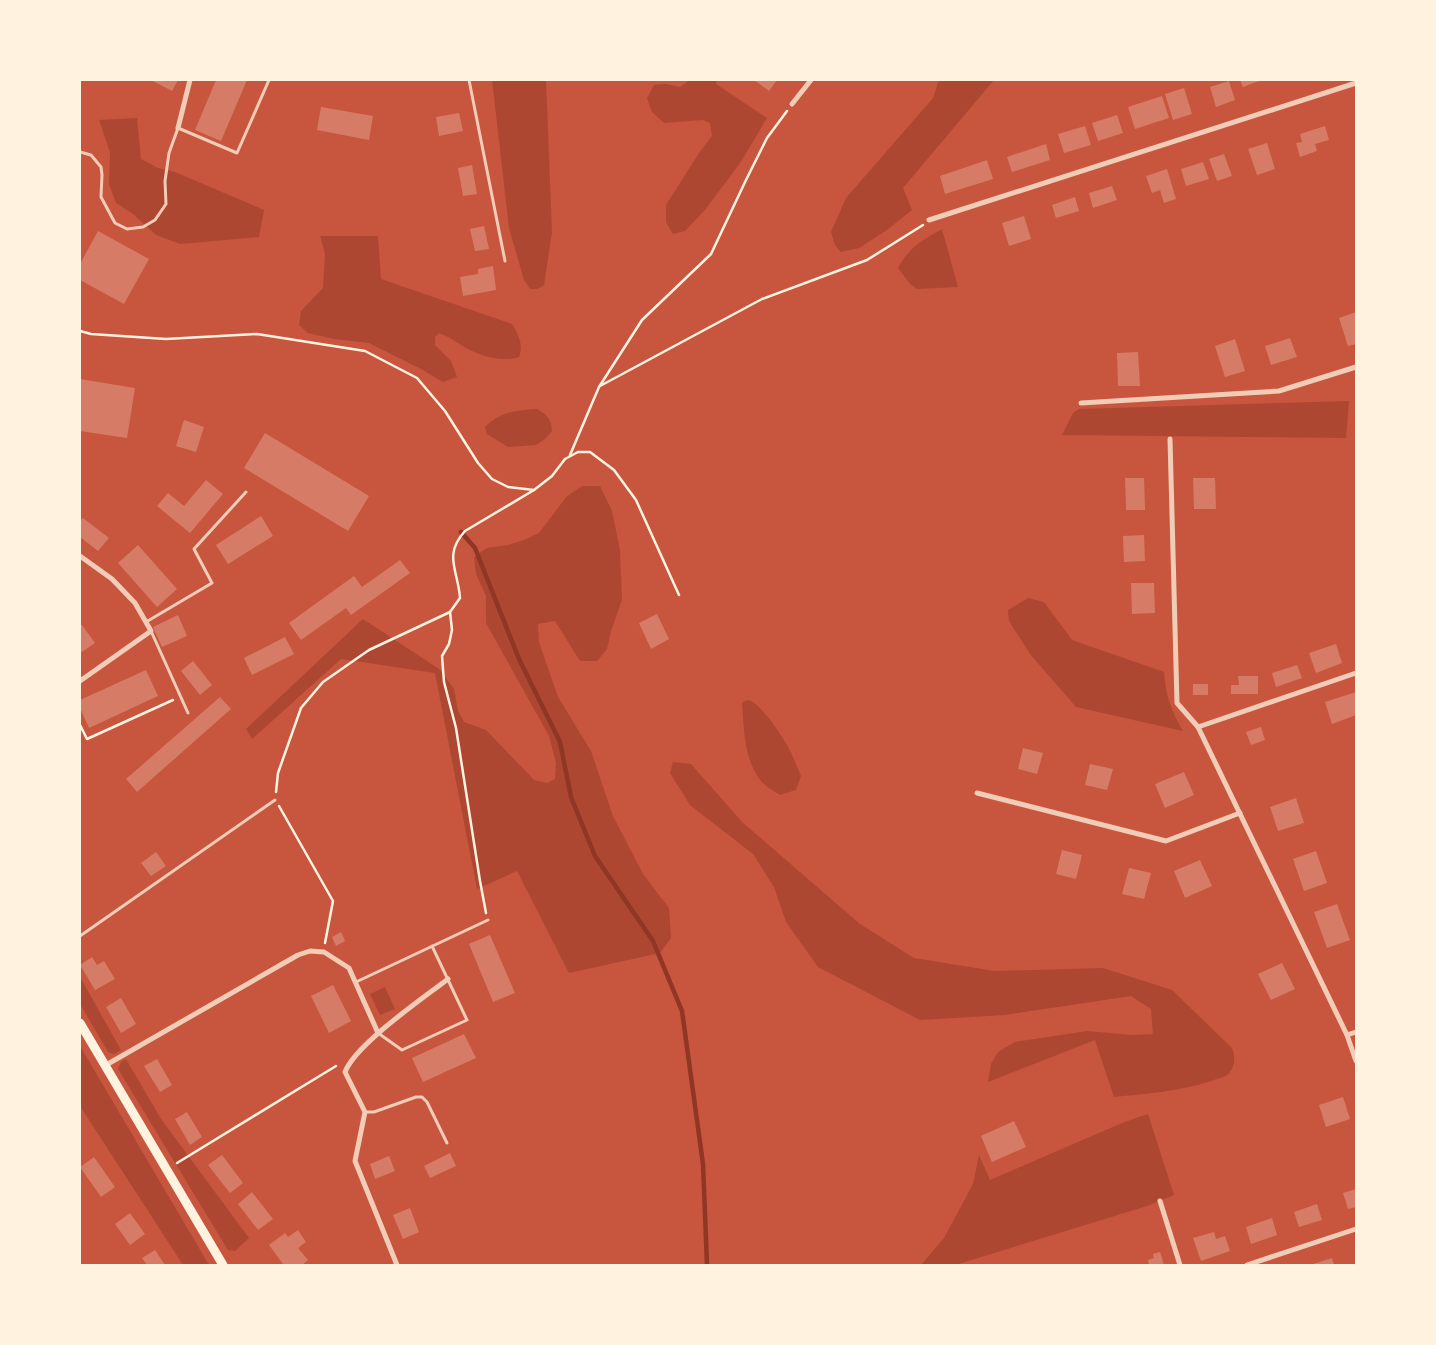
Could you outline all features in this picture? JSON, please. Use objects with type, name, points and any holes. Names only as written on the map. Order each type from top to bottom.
[{"type":"main road","points":[[80,1023],[223,1265]]},
{"type":"street","points":[[178,128],[190,80]]},
{"type":"street","points":[[792,104],[811,80]]},
{"type":"street","points":[[929,220],[1356,83]]},
{"type":"street","points":[[1081,403],[1279,391],[1356,367]]},
{"type":"street","points":[[1170,439],[1177,703],[1198,727],[1346,1035],[1356,1061]]},
{"type":"street","points":[[80,556],[112,579],[134,603],[151,631],[80,681]]},
{"type":"street","points":[[1198,727],[1356,673]]},
{"type":"street","points":[[978,793],[1166,841],[1240,813]]},
{"type":"street","points":[[106,1065],[298,955],[310,951],[324,952],[349,968],[378,1033]]},
{"type":"street","points":[[394,1264],[355,1161],[365,1112],[345,1072],[348,1064],[378,1033],[448,979]]},
{"type":"street","points":[[1346,1035],[1356,1032]]},
{"type":"street","points":[[1160,1201],[1180,1265]]},
{"type":"street","points":[[1247,1265],[1356,1229]]},
{"type":"lane","points":[[80,152],[91,154],[101,166],[101,196],[115,223],[127,229],[143,227],[155,220],[166,204],[165,181],[169,153],[178,128],[237,153],[269,80]]},
{"type":"lane","points":[[470,80],[505,261]]},
{"type":"lane","points":[[146,622],[212,583],[194,549],[246,492]]},
{"type":"lane","points":[[151,631],[188,713]]},
{"type":"lane","points":[[80,936],[275,800]]},
{"type":"lane","points":[[355,983],[488,920]]},
{"type":"lane","points":[[378,1033],[402,1050],[467,1020],[432,946]]},
{"type":"lane","points":[[365,1112],[374,1112],[416,1097],[422,1097],[427,1102],[447,1143]]},
{"type":"path","points":[[570,457],[599,387],[642,320],[711,254],[767,138],[792,104]]},
{"type":"path","points":[[599,387],[762,299],[867,260],[917,230],[929,220]]},
{"type":"path","points":[[80,331],[91,334],[166,340],[256,334],[365,350],[418,378],[445,411],[478,463],[492,479],[508,487],[534,490]]},
{"type":"path","points":[[324,952],[333,901],[275,800],[278,773],[301,708],[323,682],[369,650],[450,612],[460,598],[452,552],[458,539],[465,531],[534,490],[552,476],[565,459],[578,452],[590,452],[614,470],[636,500],[679,595]]},
{"type":"path","points":[[450,612],[452,630],[450,644],[442,656],[444,682],[456,728],[480,882],[488,920]]},
{"type":"path","points":[[80,725],[87,739],[181,696]]},
{"type":"path","points":[[167,1169],[336,1066],[348,1064]]},
{"type":"shaded area","points":[[492,80],[546,80],[552,232],[544,285],[537,289],[530,289],[524,280],[509,228]]},
{"type":"shaded area","points":[[688,80],[717,80],[716,84],[767,118],[741,162],[705,210],[685,231],[673,234],[666,222],[666,205],[712,136],[710,123],[703,120],[664,123],[652,112],[647,98],[654,85],[666,84],[680,87]]},
{"type":"shaded area","points":[[939,80],[994,80],[903,188],[912,210],[887,230],[859,248],[841,252],[835,245],[831,232],[846,198],[933,98]]},
{"type":"shaded area","points":[[137,118],[141,159],[158,168],[175,172],[264,210],[259,237],[180,244],[156,235],[133,214],[116,203],[109,184],[110,152],[99,120]]},
{"type":"shaded area","points":[[942,229],[958,287],[917,289],[910,284],[898,268],[912,249]]},
{"type":"shaded area","points":[[320,236],[378,236],[381,279],[512,324],[521,344],[519,357],[501,359],[481,355],[439,333],[435,337],[435,345],[451,361],[457,377],[443,382],[369,343],[334,339],[308,333],[299,325],[301,311],[323,288],[325,254]]},
{"type":"shaded area","points":[[1349,401],[1346,438],[1062,435],[1073,413],[1079,409]]},
{"type":"shaded area","points":[[537,409],[548,418],[552,431],[536,445],[508,447],[487,434],[485,427],[496,418],[516,411]]},
{"type":"shaded area","points":[[582,486],[600,486],[612,511],[620,550],[622,600],[607,649],[597,661],[580,661],[555,621],[538,624],[539,642],[558,697],[591,751],[613,816],[643,874],[669,908],[671,938],[660,953],[569,973],[517,871],[477,889],[435,673],[341,659],[252,739],[246,729],[363,619],[439,669],[454,689],[458,711],[464,722],[486,730],[534,780],[547,783],[555,779],[556,763],[549,736],[486,623],[486,596],[476,574],[474,557],[487,548],[508,545],[539,533],[567,496]]},
{"type":"shaded area","points":[[1028,598],[1044,602],[1072,640],[1164,672],[1170,703],[1183,731],[1076,707],[1030,654],[1009,621],[1008,610]]},
{"type":"shaded area","points":[[748,700],[753,702],[764,713],[788,747],[801,776],[796,790],[780,795],[763,783],[755,773],[748,754],[744,734],[742,704]]},
{"type":"shaded area","points":[[673,762],[691,764],[742,822],[860,924],[914,958],[994,971],[1103,968],[1172,990],[1232,1048],[1234,1056],[1233,1067],[1224,1077],[1199,1084],[1175,1090],[1114,1097],[1095,1040],[988,1082],[991,1064],[998,1052],[1015,1042],[1087,1031],[1132,1035],[1153,1034],[1151,1009],[1131,996],[1005,1015],[920,1020],[818,967],[786,922],[774,887],[753,854],[690,805],[670,773]]},
{"type":"shaded area","points":[[80,977],[121,1050],[114,1054],[108,1052],[80,1004]]},
{"type":"shaded area","points":[[385,987],[395,1009],[380,1015],[370,994]]},
{"type":"shaded area","points":[[80,1046],[209,1265],[183,1265],[80,1106]]},
{"type":"shaded area","points":[[126,1059],[161,1119],[249,1238],[235,1251],[228,1250],[118,1069],[121,1062]]},
{"type":"shaded area","points":[[1148,1114],[1174,1195],[1147,1206],[955,1265],[921,1265],[944,1238],[973,1184],[979,1155],[990,1180],[1122,1123]]},
{"type":"building","points":[[151,80],[178,80],[172,91]]},
{"type":"building","points":[[216,80],[247,80],[221,141],[195,130]]},
{"type":"building","points":[[754,80],[777,80],[769,91]]},
{"type":"building","points":[[1240,80],[1262,80],[1243,87]]},
{"type":"building","points":[[1229,81],[1235,100],[1216,107],[1210,87]]},
{"type":"building","points":[[1184,88],[1192,114],[1173,120],[1165,94]]},
{"type":"building","points":[[1162,96],[1169,118],[1135,129],[1128,107]]},
{"type":"building","points":[[321,107],[373,116],[369,140],[317,130]]},
{"type":"building","points":[[459,113],[463,131],[439,136],[436,117]]},
{"type":"building","points":[[1117,115],[1123,133],[1098,141],[1092,123]]},
{"type":"building","points":[[1085,126],[1091,145],[1064,153],[1058,134]]},
{"type":"building","points":[[1325,126],[1329,140],[1315,144],[1317,151],[1300,157],[1296,143],[1302,142],[1300,134]]},
{"type":"building","points":[[1267,143],[1275,169],[1257,175],[1248,149]]},
{"type":"building","points":[[1046,144],[1050,160],[1012,172],[1007,157]]},
{"type":"building","points":[[1224,154],[1232,176],[1217,181],[1209,159]]},
{"type":"building","points":[[987,160],[993,179],[945,194],[940,176]]},
{"type":"building","points":[[1203,162],[1209,179],[1186,186],[1181,169]]},
{"type":"building","points":[[472,165],[477,194],[463,196],[458,168]]},
{"type":"building","points":[[1167,169],[1176,199],[1164,203],[1160,190],[1152,193],[1146,176]]},
{"type":"building","points":[[1112,186],[1117,200],[1093,208],[1089,193]]},
{"type":"building","points":[[1075,197],[1079,211],[1056,218],[1052,205]]},
{"type":"building","points":[[1024,216],[1031,239],[1009,246],[1002,223]]},
{"type":"building","points":[[484,226],[489,249],[475,251],[470,229]]},
{"type":"building","points":[[98,231],[149,259],[124,304],[80,280],[80,264]]},
{"type":"building","points":[[493,266],[496,290],[463,296],[460,277],[478,274],[478,269]]},
{"type":"building","points":[[1356,312],[1356,344],[1348,346],[1339,318]]},
{"type":"building","points":[[1290,338],[1297,357],[1271,365],[1265,346]]},
{"type":"building","points":[[1235,339],[1245,371],[1225,377],[1215,346]]},
{"type":"building","points":[[1138,352],[1140,386],[1118,386],[1117,353]]},
{"type":"building","points":[[80,379],[135,388],[127,438],[80,431]]},
{"type":"building","points":[[184,420],[204,427],[196,452],[176,446]]},
{"type":"building","points":[[265,433],[369,496],[348,531],[244,468]]},
{"type":"building","points":[[1125,478],[1144,478],[1145,510],[1126,510]]},
{"type":"building","points":[[1193,478],[1215,478],[1216,509],[1194,509]]},
{"type":"building","points":[[206,480],[223,494],[190,533],[157,506],[168,493],[184,506]]},
{"type":"building","points":[[261,516],[273,536],[228,564],[216,545]]},
{"type":"building","points":[[83,518],[109,538],[98,551],[80,537],[80,521]]},
{"type":"building","points":[[1144,535],[1145,561],[1124,562],[1123,536]]},
{"type":"building","points":[[138,545],[177,589],[157,607],[118,563]]},
{"type":"building","points":[[400,560],[410,573],[351,615],[346,608],[301,640],[289,623],[354,576],[362,587]]},
{"type":"building","points":[[1131,583],[1154,583],[1155,613],[1132,614]]},
{"type":"building","points":[[657,614],[669,639],[651,649],[639,623]]},
{"type":"building","points":[[178,615],[187,636],[162,647],[153,627]]},
{"type":"building","points":[[82,625],[95,643],[82,652],[80,650],[80,626]]},
{"type":"building","points":[[285,637],[294,654],[252,675],[244,658]]},
{"type":"building","points":[[1336,644],[1342,663],[1316,673],[1309,653]]},
{"type":"building","points":[[193,661],[212,685],[200,695],[181,671]]},
{"type":"building","points":[[1297,665],[1302,678],[1276,687],[1272,673]]},
{"type":"building","points":[[146,670],[158,696],[89,728],[80,708],[80,700]]},
{"type":"building","points":[[1238,676],[1258,676],[1258,694],[1231,694],[1231,685],[1239,685]]},
{"type":"building","points":[[1193,684],[1208,684],[1208,695],[1193,695]]},
{"type":"building","points":[[1356,692],[1356,715],[1332,724],[1325,702]]},
{"type":"building","points":[[220,697],[231,709],[137,792],[126,779]]},
{"type":"building","points":[[1261,727],[1265,740],[1251,745],[1246,732]]},
{"type":"building","points":[[1023,748],[1043,753],[1037,774],[1018,769]]},
{"type":"building","points":[[1090,764],[1113,769],[1107,790],[1085,785]]},
{"type":"building","points":[[1184,772],[1194,795],[1165,808],[1155,784]]},
{"type":"building","points":[[1296,798],[1304,823],[1278,831],[1270,807]]},
{"type":"building","points":[[1062,850],[1082,855],[1076,879],[1056,874]]},
{"type":"building","points":[[1316,851],[1327,883],[1304,891],[1293,859]]},
{"type":"building","points":[[156,852],[166,866],[151,876],[141,863]]},
{"type":"building","points":[[1200,860],[1212,886],[1185,898],[1174,871]]},
{"type":"building","points":[[1129,868],[1151,873],[1144,899],[1122,894]]},
{"type":"building","points":[[1337,904],[1350,940],[1327,948],[1314,912]]},
{"type":"building","points":[[341,932],[345,941],[336,946],[332,937]]},
{"type":"building","points":[[490,935],[515,993],[493,1002],[469,944]]},
{"type":"building","points":[[92,957],[97,965],[104,961],[115,979],[95,990],[80,965]]},
{"type":"building","points":[[1282,963],[1295,989],[1271,1000],[1258,974]]},
{"type":"building","points":[[333,985],[351,1021],[329,1033],[311,996]]},
{"type":"building","points":[[121,998],[136,1024],[121,1033],[106,1007]]},
{"type":"building","points":[[464,1034],[476,1058],[423,1082],[412,1058]]},
{"type":"building","points":[[157,1059],[172,1085],[160,1092],[144,1066]]},
{"type":"building","points":[[1343,1097],[1350,1119],[1326,1127],[1319,1105]]},
{"type":"building","points":[[187,1112],[202,1137],[190,1145],[175,1119]]},
{"type":"building","points":[[1014,1121],[1026,1147],[992,1162],[981,1136]]},
{"type":"building","points":[[450,1153],[456,1166],[430,1178],[424,1166]]},
{"type":"building","points":[[222,1155],[243,1183],[230,1193],[208,1165]]},
{"type":"building","points":[[389,1156],[395,1171],[375,1179],[370,1164]]},
{"type":"building","points":[[94,1157],[115,1187],[101,1197],[80,1167]]},
{"type":"building","points":[[1356,1189],[1356,1207],[1348,1209],[1343,1193]]},
{"type":"building","points":[[252,1192],[273,1219],[258,1230],[238,1204]]},
{"type":"building","points":[[1317,1204],[1322,1220],[1299,1227],[1294,1212]]},
{"type":"building","points":[[410,1208],[419,1232],[403,1239],[393,1215]]},
{"type":"building","points":[[130,1213],[145,1234],[130,1245],[115,1224]]},
{"type":"building","points":[[1272,1218],[1277,1235],[1251,1244],[1246,1227]]},
{"type":"building","points":[[298,1230],[306,1242],[298,1248],[308,1260],[302,1265],[281,1265],[283,1264],[269,1245],[285,1233],[288,1237]]},
{"type":"building","points":[[1214,1232],[1216,1239],[1225,1236],[1230,1251],[1201,1261],[1193,1238]]},
{"type":"building","points":[[155,1250],[165,1265],[147,1265],[142,1258]]},
{"type":"building","points":[[1160,1252],[1164,1265],[1149,1265],[1148,1260],[1154,1258],[1153,1254]]},
{"type":"building","points":[[1332,1258],[1334,1265],[1310,1265]]},
{"type":"waterway","points":[[461,532],[475,548],[519,659],[560,742],[571,797],[595,856],[653,941],[682,1011],[703,1164],[707,1265]]}]
